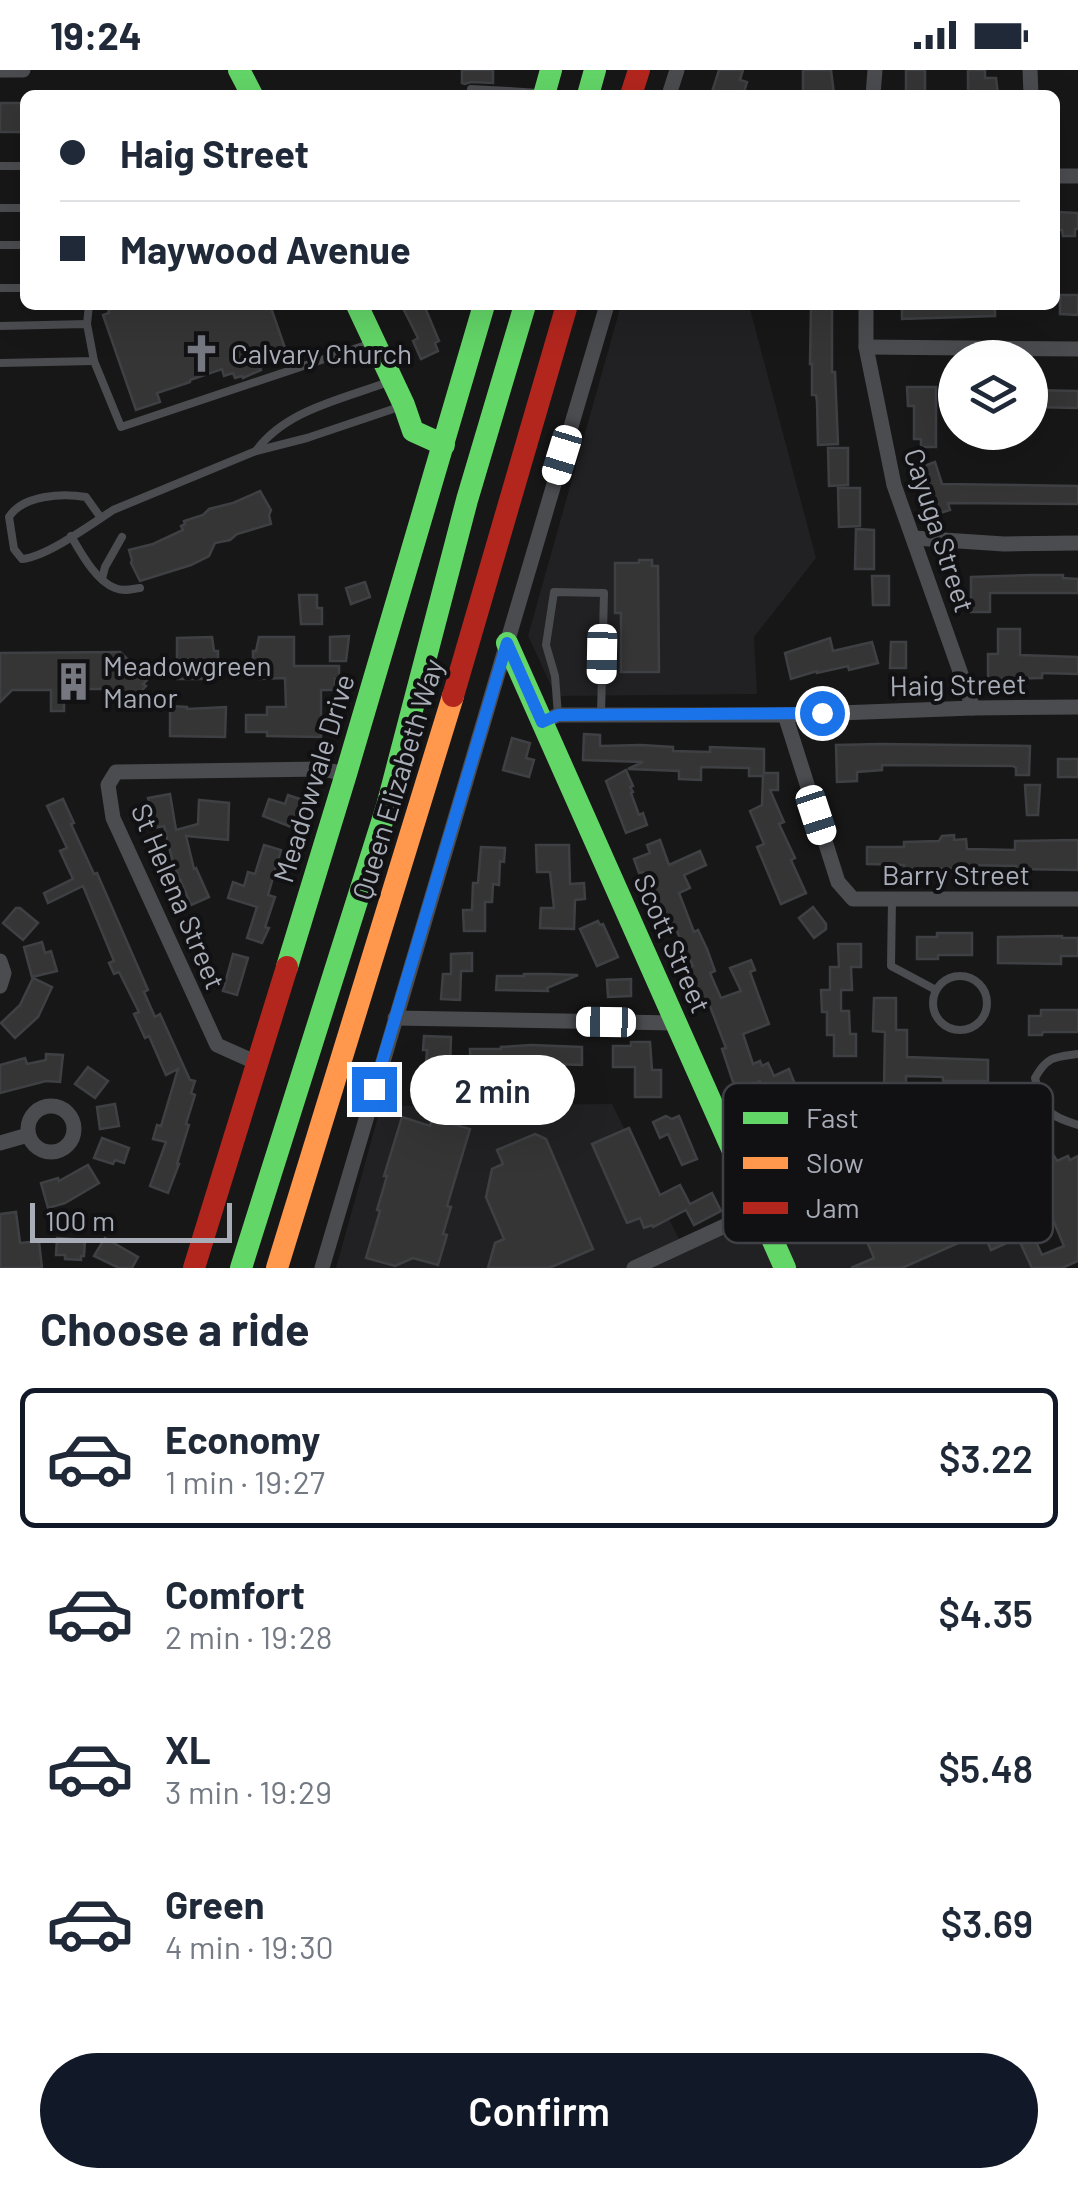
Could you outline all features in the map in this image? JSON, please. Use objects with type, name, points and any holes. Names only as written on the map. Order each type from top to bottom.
[{"type":"main road","points":[[359,310],[404,405],[419,454],[435,475]]},
{"type":"main road","name":"Meadowvale Drive","points":[[194,1268],[346,774],[483,310]]},
{"type":"main road","name":"Queen Elizabeth Way","points":[[242,1268],[388,806],[467,500],[524,310]]},
{"type":"main road","name":"Queen Elizabeth Way","points":[[277,1268],[411,840],[566,310]]},
{"type":"main road","points":[[413,431],[444,445]]},
{"type":"main road","name":"Scott Street","points":[[507,643],[550,718],[723,1129]]},
{"type":"main road","points":[[291,1268],[411,840]]},
{"type":"main road","name":"Scott Street","points":[[774,1243],[785,1268]]},
{"type":"street","points":[[0,70],[23,70]]},
{"type":"street","points":[[322,1268],[606,310]]},
{"type":"street","name":"Cayuga Street","points":[[866,310],[866,347],[894,484],[973,708]]},
{"type":"street","points":[[866,347],[1078,349]]},
{"type":"street","points":[[914,538],[1004,544],[1078,543]]},
{"type":"street","name":"Haig Street","points":[[550,718],[1078,706]]},
{"type":"street","name":"Barry Street","points":[[785,714],[838,882],[853,899],[1078,899]]},
{"type":"street","name":"St Helena Street","points":[[257,1063],[217,1045],[113,818],[108,785],[116,772],[322,769],[346,774]]},
{"type":"street","points":[[0,960],[4,974],[0,986]]},
{"type":"street","points":[[395,1018],[676,1023]]},
{"type":"street","points":[[0,1143],[28,1135]]},
{"type":"street","points":[[634,1268],[723,1227]]},
{"type":"lane","points":[[88,310],[94,361],[121,427],[374,342]]},
{"type":"lane","points":[[0,326],[87,324]]},
{"type":"lane","points":[[0,363],[94,361]]},
{"type":"lane","points":[[256,450],[264,438],[289,420],[392,380]]},
{"type":"lane","points":[[101,518],[86,497],[72,495],[27,502],[15,507],[9,518],[14,550],[22,558],[32,558],[71,536],[101,518],[113,510],[256,450],[307,438],[404,405]]},
{"type":"lane","points":[[71,536],[87,562],[110,587],[140,588]]},
{"type":"lane","points":[[102,578],[122,537]]},
{"type":"lane","points":[[550,718],[555,676],[546,645],[554,592],[604,593],[602,714]]},
{"type":"lane","points":[[892,899],[891,966],[936,990]]},
{"type":"lane","points":[[957,976],[974,980],[981,986],[987,1003],[982,1019],[967,1030],[949,1029],[936,1016],[936,990],[957,976]]},
{"type":"lane","points":[[1037,1083],[1042,1064],[1057,1056],[1078,1054]]},
{"type":"lane","points":[[1053,1116],[1078,1125]]},
{"type":"shaded area","points":[[620,310],[750,310],[816,558],[754,637],[757,694],[556,696],[528,636]]},
{"type":"shaded area","points":[[612,1104],[679,1239],[723,1219],[723,1243],[1032,1243],[1043,1268],[336,1268],[381,1106]]},
{"type":"building","points":[[462,70],[493,70],[493,83],[462,83]]},
{"type":"building","points":[[719,70],[743,70],[740,80],[747,82],[745,90],[713,90]]},
{"type":"building","points":[[803,70],[831,70],[834,90],[803,90]]},
{"type":"building","points":[[906,70],[925,70],[925,90],[906,90]]},
{"type":"building","points":[[968,70],[985,70],[985,78],[996,78],[997,90],[968,90]]},
{"type":"building","points":[[0,103],[20,103],[20,132],[0,132]]},
{"type":"building","points":[[1060,212],[1078,213],[1075,236],[1063,236]]},
{"type":"building","points":[[1060,295],[1078,295],[1078,315],[1060,314]]},
{"type":"building","name":"Calvary Church","points":[[108,310],[272,310],[285,358],[243,378],[235,378],[233,373],[224,376],[222,369],[190,380],[157,393],[160,402],[136,410],[103,315]]},
{"type":"building","points":[[404,310],[426,310],[439,341],[435,343],[438,351],[421,359],[413,341],[418,338]]},
{"type":"building","points":[[811,310],[832,310],[838,444],[818,445],[817,402],[816,395],[812,395]]},
{"type":"building","points":[[902,310],[995,310],[995,316],[902,319]]},
{"type":"building","points":[[907,387],[936,387],[936,447],[921,447],[921,439],[914,439],[914,406],[908,406]]},
{"type":"building","points":[[1048,390],[1078,391],[1078,408],[1048,407]]},
{"type":"building","points":[[828,448],[848,448],[848,485],[829,486]]},
{"type":"building","points":[[935,462],[942,484],[1078,486],[1078,504],[948,503],[950,510],[934,515],[919,468]]},
{"type":"building","points":[[838,488],[860,488],[860,526],[839,527]]},
{"type":"building","points":[[260,491],[271,510],[271,524],[215,543],[209,556],[191,565],[140,581],[129,550],[183,530],[184,521],[209,509]]},
{"type":"building","points":[[856,529],[874,530],[874,569],[855,569]]},
{"type":"building","points":[[652,560],[652,566],[658,566],[659,672],[621,672],[621,613],[615,613],[615,563]]},
{"type":"building","points":[[1063,575],[1078,579],[1078,593],[990,593],[990,612],[971,612],[971,577]]},
{"type":"building","points":[[872,576],[889,576],[889,605],[873,605]]},
{"type":"building","points":[[365,582],[370,597],[351,604],[346,588]]},
{"type":"building","points":[[299,595],[317,595],[322,624],[301,624]]},
{"type":"building","points":[[998,629],[1020,629],[1020,655],[1078,657],[1078,674],[988,679],[988,654],[998,654]]},
{"type":"building","points":[[349,636],[346,661],[330,661],[330,637]]},
{"type":"building","points":[[212,637],[214,651],[218,651],[213,679],[177,679],[177,638]]},
{"type":"building","points":[[259,637],[294,637],[294,666],[339,666],[335,690],[321,690],[321,737],[246,732],[246,715],[267,715],[267,707],[286,707],[285,678],[259,679],[253,665]]},
{"type":"building","points":[[830,638],[833,651],[872,642],[878,663],[849,670],[848,666],[817,671],[791,679],[785,653]]},
{"type":"building","points":[[891,642],[906,642],[906,668],[890,668]]},
{"type":"building","name":"Meadowgreen Manor","points":[[120,652],[148,679],[129,704],[123,706],[105,689],[64,689],[64,711],[51,711],[51,690],[12,690],[0,702],[0,653]]},
{"type":"building","points":[[170,706],[226,707],[225,737],[170,736]]},
{"type":"building","points":[[584,734],[600,735],[600,746],[641,745],[710,752],[710,747],[764,749],[764,773],[778,773],[778,790],[770,790],[784,822],[779,824],[795,858],[791,860],[806,893],[781,904],[757,847],[764,844],[750,811],[762,805],[763,776],[749,776],[749,768],[701,767],[701,780],[679,779],[679,771],[628,769],[643,762],[583,760]]},
{"type":"building","points":[[512,738],[530,743],[526,758],[534,760],[529,777],[503,770]]},
{"type":"building","points":[[836,745],[1030,746],[1029,775],[1016,775],[1013,766],[882,765],[882,770],[857,772],[857,781],[837,782]]},
{"type":"building","points":[[1058,759],[1078,759],[1078,777],[1058,777]]},
{"type":"building","points":[[626,770],[639,815],[643,813],[647,825],[626,833],[606,781]]},
{"type":"building","points":[[1025,785],[1040,785],[1038,815],[1027,815]]},
{"type":"building","points":[[170,794],[176,830],[198,824],[199,800],[229,803],[228,840],[186,836],[194,869],[209,897],[191,905],[173,863],[164,826],[154,828],[148,798]]},
{"type":"building","points":[[288,795],[303,800],[294,828],[263,816],[269,799],[285,804]]},
{"type":"building","points":[[63,799],[148,990],[144,992],[155,1017],[160,1014],[190,1080],[195,1081],[186,1124],[189,1125],[168,1193],[150,1186],[166,1142],[153,1139],[157,1125],[161,1126],[178,1069],[166,1075],[149,1036],[145,1038],[134,1014],[139,1012],[119,972],[114,974],[109,963],[114,961],[83,886],[48,903],[44,893],[73,879],[60,851],[67,848],[47,806]]},
{"type":"building","points":[[954,835],[954,840],[966,839],[967,849],[1015,850],[1015,841],[1078,840],[1078,870],[967,865],[904,869],[904,865],[867,864],[867,847],[904,847],[904,842],[939,841],[942,836]]},
{"type":"building","points":[[660,840],[669,865],[700,851],[706,865],[684,875],[690,888],[679,893],[694,932],[698,930],[707,949],[715,971],[710,973],[721,998],[741,991],[730,968],[751,960],[755,970],[750,972],[769,1024],[743,1034],[753,1064],[768,1063],[774,1076],[789,1069],[794,1083],[733,1083],[722,1049],[726,1048],[708,1001],[700,1004],[686,969],[693,966],[675,927],[668,923],[643,872],[639,873],[634,859],[650,853],[647,845]]},
{"type":"building","points":[[264,845],[281,850],[268,895],[275,897],[265,927],[269,928],[262,943],[247,938],[257,907],[228,898],[233,882],[244,886],[248,872],[255,874]]},
{"type":"building","points":[[536,845],[569,845],[570,884],[584,883],[585,899],[575,900],[574,929],[540,928],[541,908],[554,908],[550,872],[537,872]]},
{"type":"building","points":[[481,847],[505,848],[504,862],[500,861],[499,885],[493,884],[492,902],[485,902],[485,931],[464,931],[463,910],[472,910]]},
{"type":"building","points":[[813,907],[826,924],[826,929],[814,938],[799,918]]},
{"type":"building","points":[[16,908],[38,923],[23,940],[3,923]]},
{"type":"building","points":[[598,921],[618,957],[597,966],[580,929]]},
{"type":"building","points":[[937,933],[972,933],[972,955],[917,959],[917,937],[937,937]]},
{"type":"building","points":[[998,937],[1078,938],[1078,956],[1061,956],[1061,964],[998,963]]},
{"type":"building","points":[[42,942],[45,953],[51,951],[57,971],[32,977],[24,947]]},
{"type":"building","points":[[838,944],[861,944],[861,967],[851,967],[852,990],[841,990],[841,1011],[849,1011],[850,1034],[856,1034],[856,1056],[834,1056],[834,1035],[827,1035],[827,1012],[822,1012],[821,990],[830,990],[830,967],[839,967]]},
{"type":"building","points":[[472,953],[472,971],[461,971],[460,1000],[441,999],[443,974],[451,974],[451,954]]},
{"type":"building","points":[[233,954],[248,958],[237,995],[223,991]]},
{"type":"building","points":[[578,975],[547,988],[548,991],[496,990],[497,976]]},
{"type":"building","points":[[33,978],[52,987],[38,1017],[15,1038],[1,1023],[20,1005]]},
{"type":"building","points":[[631,979],[631,996],[608,997],[607,980]]},
{"type":"building","points":[[874,998],[896,998],[896,1030],[907,1030],[907,1057],[988,1060],[988,1081],[906,1076],[906,1083],[884,1083],[885,1032],[873,1031]]},
{"type":"building","points":[[1041,1010],[1078,1010],[1078,1032],[1029,1035],[1029,1016],[1041,1016]]},
{"type":"building","points":[[424,1036],[451,1037],[450,1067],[426,1066]]},
{"type":"building","points":[[631,1042],[650,1042],[652,1070],[661,1070],[661,1097],[635,1097],[635,1067],[613,1067],[613,1046],[631,1046]]},
{"type":"building","points":[[582,1047],[582,1065],[556,1064],[556,1069],[531,1069],[531,1063],[470,1064],[470,1049]]},
{"type":"building","points":[[46,1054],[63,1055],[60,1082],[46,1081],[0,1093],[0,1065],[25,1058],[27,1064],[46,1060]]},
{"type":"building","points":[[88,1067],[108,1081],[95,1098],[75,1084]]},
{"type":"building","points":[[115,1104],[119,1126],[100,1129],[97,1107]]},
{"type":"building","points":[[679,1116],[697,1159],[682,1165],[668,1134],[660,1138],[653,1122]]},
{"type":"building","points":[[402,1117],[430,1126],[432,1118],[470,1129],[447,1206],[451,1207],[443,1234],[447,1235],[438,1265],[413,1258],[395,1266],[366,1258]]},
{"type":"building","points":[[629,1128],[660,1195],[680,1185],[690,1204],[712,1193],[721,1211],[694,1225],[686,1210],[653,1227],[644,1228],[640,1218],[627,1223],[592,1144]]},
{"type":"building","points":[[535,1134],[546,1139],[593,1249],[549,1268],[488,1268],[495,1243],[504,1239],[486,1197],[492,1169],[503,1164],[497,1150]]},
{"type":"building","points":[[102,1138],[129,1148],[124,1163],[94,1158]]},
{"type":"building","points":[[1053,1156],[1057,1161],[1078,1156],[1078,1261],[1062,1268],[1032,1268],[1020,1243],[1037,1243],[1042,1255],[1064,1246],[1053,1220]]},
{"type":"building","points":[[88,1165],[99,1183],[48,1208],[41,1183],[58,1178],[59,1181]]},
{"type":"building","points":[[16,1212],[20,1243],[39,1241],[42,1268],[0,1268],[0,1214]]},
{"type":"building","points":[[57,1238],[85,1240],[81,1260],[56,1255]]},
{"type":"building","points":[[105,1238],[138,1257],[132,1268],[119,1268],[94,1256]]},
{"type":"building","points":[[958,1243],[902,1268],[851,1268],[874,1258],[868,1244]]},
{"type":"building","points":[[988,1243],[1007,1243],[991,1250]]},
{"type":"traffic: fast","points":[[239,70],[249,90]]},
{"type":"traffic: fast","points":[[545,90],[551,70]]},
{"type":"traffic: fast","points":[[589,90],[595,70]]},
{"type":"traffic: fast","points":[[359,310],[413,431],[444,445]]},
{"type":"traffic: fast","points":[[287,967],[483,310]]},
{"type":"traffic: fast","points":[[241,1268],[387,806],[467,500],[524,310]]},
{"type":"traffic: fast","points":[[507,643],[723,1129]]},
{"type":"traffic: fast","points":[[774,1243],[785,1268]]},
{"type":"traffic: slow","points":[[277,1268],[453,696]]},
{"type":"traffic: jam","points":[[633,90],[639,70]]},
{"type":"traffic: jam","points":[[453,696],[566,310]]},
{"type":"traffic: jam","points":[[194,1268],[287,967]]},
{"type":"place","name":"Calvary Church","points":[[201,353]]},
{"type":"place","name":"Meadowgreen Manor","points":[[73,681]]},
{"type":"route","points":[[374,1089],[507,643],[542,722],[558,715],[822,713]]}]
